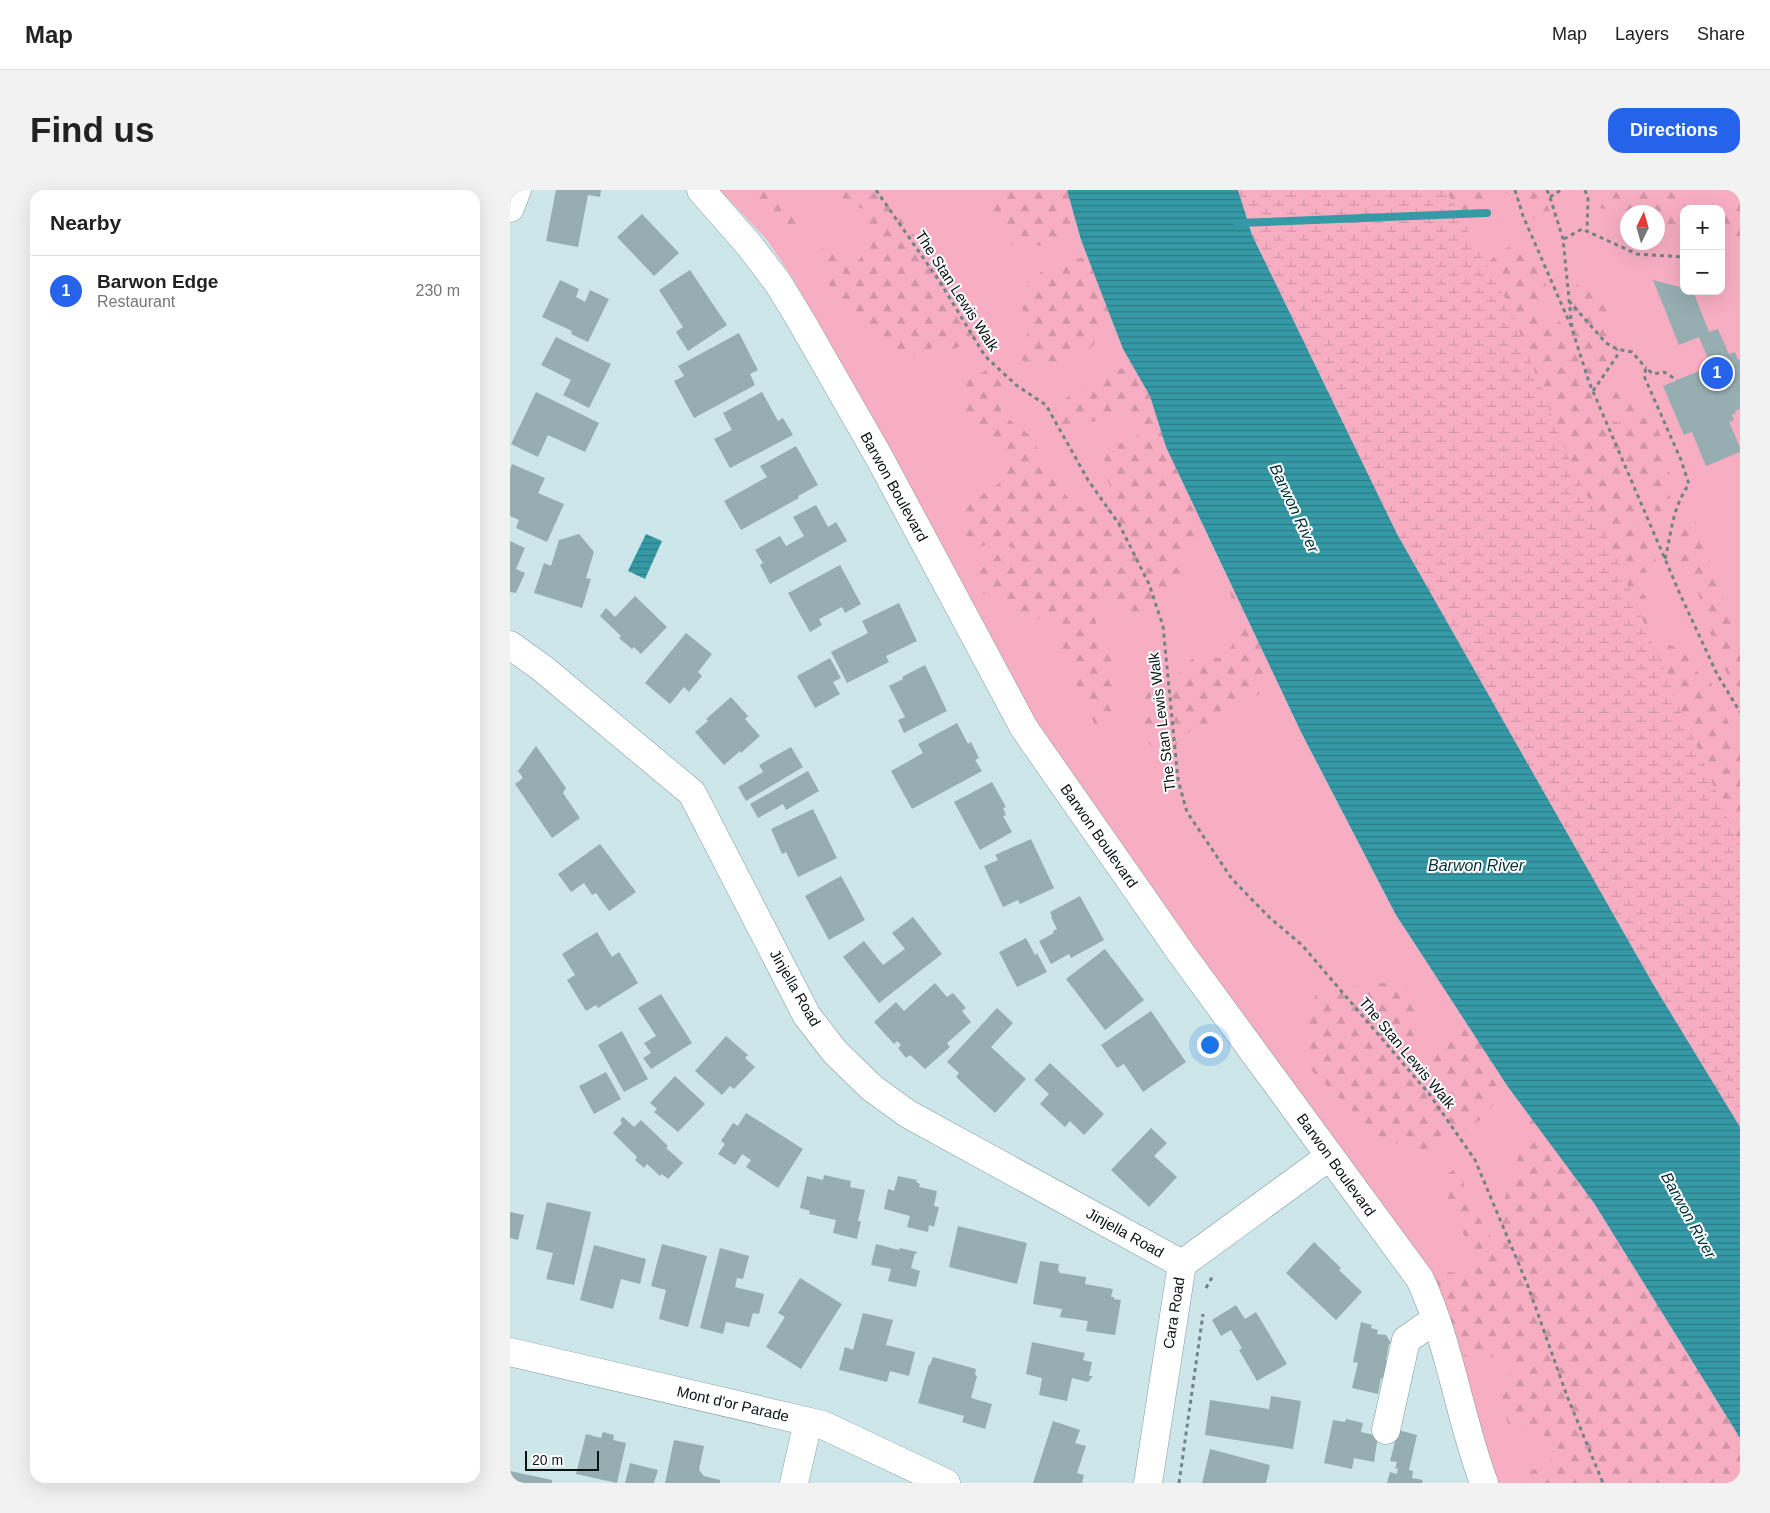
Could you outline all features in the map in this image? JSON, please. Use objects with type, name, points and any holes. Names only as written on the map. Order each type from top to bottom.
[{"type":"street","points":[[510,208],[518,190]]},
{"type":"street","name":"Barwon Boulevard","points":[[701,190],[750,246],[778,283],[800,319],[884,466],[1024,728],[1181,953],[1420,1280],[1448,1354],[1467,1431],[1484,1483]]},
{"type":"street","name":"Jinjella Road","points":[[510,645],[542,668],[692,793],[807,1016],[835,1052],[872,1088],[908,1114],[1182,1264]]},
{"type":"street","name":"Cara Road","points":[[1148,1483],[1182,1264],[1330,1156]]},
{"type":"street","points":[[1386,1430],[1406,1340],[1436,1319]]},
{"type":"street","name":"Mont d'or Parade","points":[[510,1352],[823,1425],[946,1483]]},
{"type":"street","points":[[794,1483],[808,1422]]},
{"type":"path","name":"The Stan Lewis Walk","points":[[876,190],[940,282],[985,356],[1016,385],[1046,404],[1088,480],[1119,524],[1149,584],[1163,626],[1178,780],[1188,812],[1232,880],[1270,918],[1302,945],[1430,1095],[1475,1160],[1528,1286],[1567,1396],[1603,1483]]},
{"type":"path","points":[[1515,190],[1523,216],[1572,329],[1593,391],[1665,559],[1717,674],[1740,712]]},
{"type":"path","points":[[1546,190],[1563,239],[1572,329]]},
{"type":"path","points":[[1550,197],[1561,190]]},
{"type":"path","points":[[1585,190],[1588,199],[1587,231]]},
{"type":"path","points":[[1563,239],[1582,229],[1637,254],[1680,257]]},
{"type":"path","points":[[1569,301],[1606,343],[1617,350],[1632,352],[1653,374],[1664,372],[1677,380]]},
{"type":"path","points":[[1593,391],[1617,356],[1617,350]]},
{"type":"path","points":[[1646,368],[1644,376],[1681,460],[1689,484],[1679,498],[1665,559]]},
{"type":"path","points":[[1205,1296],[1206,1288],[1213,1275],[1221,1269]]},
{"type":"path","points":[[1179,1483],[1203,1313]]},
{"type":"green space","points":[[720,190],[1067,190],[1081,240],[1123,349],[1150,396],[1166,447],[1301,732],[1396,915],[1508,1087],[1594,1203],[1740,1438],[1740,1483],[1484,1483],[1431,1302],[1024,728],[879,457],[823,330],[792,277],[767,240]]},
{"type":"green space","points":[[748,190],[773,190],[792,209],[803,231],[781,233],[774,210],[752,200]]},
{"type":"green space","points":[[828,190],[880,190],[909,230],[953,276],[977,309],[978,337],[950,351],[935,346],[924,354],[898,358],[855,319],[849,306],[831,291],[816,253],[831,239],[854,265],[872,245],[867,211],[844,201]]},
{"type":"green space","points":[[998,190],[1067,190],[1076,220],[1047,246],[1007,243],[988,209]]},
{"type":"green space","points":[[1238,190],[1740,190],[1740,1127],[1653,984],[1397,534],[1252,235]]},
{"type":"green space","points":[[1238,190],[1446,190],[1510,307],[1563,445],[1613,550],[1740,848],[1740,1127],[1653,984],[1397,534],[1252,235]]},
{"type":"green space","points":[[1425,190],[1541,190],[1553,216],[1549,224],[1532,218],[1511,196],[1504,192],[1478,205],[1461,218],[1456,210]]},
{"type":"green space","points":[[1607,190],[1682,190],[1697,202],[1740,202],[1740,236],[1731,238],[1725,234],[1725,205],[1680,205],[1680,228],[1665,224],[1665,205],[1620,205],[1620,213],[1596,207],[1593,197]]},
{"type":"green space","points":[[1518,243],[1531,252],[1543,274],[1549,297],[1536,311],[1546,319],[1556,319],[1566,327],[1577,323],[1577,315],[1565,301],[1576,286],[1583,282],[1594,280],[1618,338],[1611,352],[1608,364],[1596,378],[1592,401],[1598,417],[1619,423],[1620,411],[1609,403],[1611,390],[1617,377],[1628,396],[1636,405],[1638,418],[1653,418],[1668,454],[1665,466],[1672,477],[1668,489],[1671,503],[1657,517],[1653,505],[1654,489],[1640,474],[1624,481],[1626,495],[1635,504],[1640,518],[1640,530],[1650,543],[1645,553],[1656,560],[1658,568],[1634,574],[1635,587],[1645,596],[1649,607],[1646,629],[1635,641],[1510,307],[1486,264],[1504,249]]},
{"type":"green space","points":[[1088,256],[1113,323],[1089,350],[1050,370],[1022,361],[1028,328],[1018,295],[1046,267]]},
{"type":"green space","points":[[1003,361],[1010,379],[1000,404],[1007,418],[1030,435],[1071,503],[1101,515],[1117,501],[1106,477],[1103,445],[1126,442],[1148,429],[1124,413],[1100,420],[1062,426],[1055,409],[1081,387],[1132,364],[1150,396],[1166,447],[1201,522],[1178,581],[1136,622],[1107,604],[1093,606],[1098,633],[1116,667],[1118,710],[1101,738],[1065,661],[1052,618],[1019,619],[1015,601],[981,593],[972,565],[995,556],[1018,551],[999,541],[969,550],[960,512],[1001,482],[1006,462],[989,436],[959,412],[963,383]]},
{"type":"green space","points":[[1693,514],[1740,646],[1740,701],[1737,698],[1706,623],[1699,595],[1680,560],[1675,540],[1679,522]]},
{"type":"green space","points":[[1225,573],[1274,676],[1258,695],[1224,707],[1213,721],[1192,729],[1163,759],[1141,735],[1146,715],[1144,700],[1150,688],[1176,685],[1180,667],[1197,656],[1219,658],[1232,646],[1237,619]]},
{"type":"green space","points":[[1667,644],[1684,651],[1695,670],[1711,683],[1736,740],[1740,743],[1740,848],[1656,652]]},
{"type":"green space","points":[[1382,983],[1408,986],[1418,1020],[1412,1048],[1431,1064],[1445,1042],[1466,1022],[1508,1087],[1480,1120],[1437,1148],[1412,1150],[1378,1136],[1308,1067],[1306,1026],[1317,991]]},
{"type":"green space","points":[[1524,1108],[1594,1203],[1740,1438],[1740,1483],[1522,1483],[1520,1474],[1550,1464],[1556,1442],[1531,1429],[1510,1431],[1502,1403],[1499,1379],[1515,1370],[1504,1352],[1481,1361],[1459,1355],[1445,1316],[1437,1278],[1448,1272],[1475,1274],[1470,1246],[1448,1205],[1446,1175],[1461,1165],[1466,1199],[1495,1242],[1507,1190],[1524,1139]]},
{"type":"water","name":"Barwon River","points":[[1067,190],[1238,190],[1252,235],[1397,534],[1653,984],[1740,1127],[1740,1438],[1594,1203],[1508,1087],[1396,915],[1301,732],[1166,447],[1150,396],[1123,349],[1081,240]]},
{"type":"water","points":[[646,534],[662,541],[645,579],[628,571]]},
{"type":"building","points":[[556,190],[601,190],[600,197],[588,195],[578,247],[546,241]]},
{"type":"building","points":[[642,214],[679,253],[654,276],[617,237]]},
{"type":"building","points":[[690,270],[727,325],[688,351],[676,332],[683,327],[659,290]]},
{"type":"building","points":[[560,280],[579,289],[576,297],[585,302],[590,290],[609,299],[588,342],[571,334],[572,331],[542,317]]},
{"type":"building","points":[[1653,280],[1680,287],[1680,295],[1695,295],[1709,332],[1718,329],[1729,354],[1735,352],[1738,360],[1740,359],[1740,409],[1732,415],[1734,420],[1729,422],[1740,447],[1740,452],[1706,466],[1692,432],[1684,435],[1663,386],[1711,366],[1699,337],[1679,345]]},
{"type":"building","points":[[739,333],[758,370],[750,374],[755,385],[694,418],[674,381],[684,376],[678,366]]},
{"type":"building","points":[[556,337],[611,364],[589,408],[563,395],[571,380],[541,365]]},
{"type":"building","points":[[536,392],[599,423],[585,452],[548,435],[538,457],[511,444]]},
{"type":"building","points":[[762,392],[778,421],[783,418],[793,435],[730,468],[714,439],[732,430],[723,413]]},
{"type":"building","points":[[796,446],[818,485],[798,496],[799,498],[741,530],[724,501],[767,477],[760,466]]},
{"type":"building","points":[[512,464],[545,478],[538,493],[564,504],[547,542],[516,528],[519,520],[510,516],[510,470]]},
{"type":"building","points":[[816,505],[828,527],[836,522],[847,541],[770,584],[760,565],[763,563],[755,550],[780,536],[786,546],[804,536],[793,517]]},
{"type":"building","points":[[579,534],[594,552],[586,578],[591,579],[582,608],[534,593],[544,563],[551,566],[559,540]]},
{"type":"building","points":[[510,541],[525,548],[516,569],[525,573],[516,593],[510,592]]},
{"type":"building","points":[[840,565],[861,604],[845,613],[842,607],[819,619],[822,625],[810,632],[788,593]]},
{"type":"building","points":[[635,596],[667,627],[641,654],[634,647],[632,649],[619,638],[621,636],[600,616],[606,608],[615,617]]},
{"type":"building","points":[[899,603],[917,641],[886,656],[889,662],[847,683],[831,652],[868,633],[862,621]]},
{"type":"building","points":[[686,633],[712,654],[698,672],[702,676],[689,692],[684,687],[670,704],[645,683]]},
{"type":"building","points":[[830,658],[841,678],[833,682],[840,694],[815,708],[797,676]]},
{"type":"building","points":[[925,665],[947,711],[904,733],[898,720],[905,717],[889,686]]},
{"type":"building","points":[[731,697],[748,716],[745,719],[760,736],[724,765],[695,732],[708,721],[706,719]]},
{"type":"building","points":[[957,723],[968,744],[971,742],[979,758],[975,760],[982,771],[912,809],[891,771],[923,753],[918,744]]},
{"type":"building","points":[[536,746],[566,788],[563,793],[580,818],[552,838],[515,784],[523,778],[518,771]]},
{"type":"building","points":[[791,747],[803,767],[746,801],[738,787],[763,772],[759,765]]},
{"type":"building","points":[[808,771],[819,791],[786,810],[783,804],[758,818],[750,804]]},
{"type":"building","points":[[992,782],[1006,807],[1003,808],[1006,815],[1003,816],[1012,832],[980,850],[954,802]]},
{"type":"building","points":[[813,809],[837,858],[798,877],[786,852],[782,854],[771,829]]},
{"type":"building","points":[[1031,839],[1054,888],[1020,904],[1018,900],[1003,907],[984,866],[998,860],[995,855]]},
{"type":"building","points":[[600,844],[636,892],[609,911],[596,893],[592,895],[584,883],[571,892],[558,874]]},
{"type":"building","points":[[841,876],[865,920],[829,940],[805,896]]},
{"type":"building","points":[[1080,896],[1104,940],[1071,958],[1069,954],[1051,964],[1039,941],[1054,933],[1053,931],[1057,929],[1050,912]]},
{"type":"building","points":[[913,917],[942,954],[879,1003],[843,957],[864,941],[883,965],[905,949],[892,933]]},
{"type":"building","points":[[597,932],[612,957],[619,952],[638,983],[598,1008],[596,1005],[586,1011],[567,980],[575,975],[562,954]]},
{"type":"building","points":[[1026,938],[1047,972],[1017,987],[999,952]]},
{"type":"building","points":[[1105,949],[1144,1000],[1105,1030],[1066,979]]},
{"type":"building","points":[[935,983],[947,997],[953,993],[966,1008],[962,1011],[971,1022],[947,1043],[950,1047],[925,1069],[910,1055],[906,1058],[898,1048],[901,1045],[897,1041],[894,1044],[874,1022],[896,1002],[904,1011]]},
{"type":"building","points":[[661,994],[692,1043],[651,1069],[643,1058],[651,1053],[644,1043],[656,1036],[638,1008]]},
{"type":"building","points":[[997,1008],[1013,1023],[991,1047],[1026,1079],[995,1113],[956,1077],[959,1073],[947,1062]]},
{"type":"building","points":[[1151,1011],[1186,1062],[1143,1092],[1124,1064],[1117,1068],[1101,1045]]},
{"type":"building","points":[[622,1031],[648,1079],[624,1092],[598,1045]]},
{"type":"building","points":[[726,1036],[748,1055],[745,1058],[755,1067],[734,1089],[730,1086],[722,1095],[695,1071]]},
{"type":"building","points":[[1050,1063],[1104,1114],[1084,1135],[1070,1121],[1065,1127],[1040,1104],[1049,1094],[1034,1080]]},
{"type":"building","points":[[606,1072],[621,1099],[594,1114],[579,1086]]},
{"type":"building","points":[[675,1076],[705,1104],[678,1132],[654,1112],[657,1109],[650,1103]]},
{"type":"building","points":[[746,1113],[803,1149],[778,1188],[746,1167],[751,1160],[742,1154],[735,1165],[718,1154],[725,1144],[721,1141],[733,1123],[738,1126]]},
{"type":"building","points":[[623,1117],[634,1127],[641,1120],[668,1146],[666,1148],[683,1163],[668,1179],[662,1174],[660,1176],[647,1164],[644,1168],[635,1160],[637,1157],[613,1133],[622,1123],[620,1120]]},
{"type":"building","points":[[1151,1128],[1167,1143],[1154,1156],[1177,1177],[1149,1207],[1111,1170]]},
{"type":"building","points":[[824,1175],[851,1181],[850,1187],[865,1190],[858,1221],[861,1221],[857,1239],[833,1233],[836,1220],[809,1214],[810,1211],[800,1208],[807,1176],[823,1180]]},
{"type":"building","points":[[898,1176],[917,1180],[916,1182],[920,1184],[919,1187],[937,1191],[934,1206],[939,1207],[934,1227],[929,1225],[928,1232],[907,1227],[910,1216],[884,1209],[888,1189],[894,1191]]},
{"type":"building","points":[[547,1202],[591,1212],[574,1285],[546,1279],[553,1253],[536,1249]]},
{"type":"building","points":[[510,1212],[524,1215],[518,1240],[510,1238]]},
{"type":"building","points":[[958,1226],[1027,1243],[1017,1284],[949,1267]]},
{"type":"building","points":[[1314,1242],[1362,1292],[1336,1320],[1286,1273]]},
{"type":"building","points":[[662,1244],[707,1256],[688,1327],[659,1319],[666,1290],[651,1286]]},
{"type":"building","points":[[876,1244],[917,1252],[917,1254],[915,1253],[911,1268],[920,1271],[916,1287],[888,1281],[891,1269],[871,1265]]},
{"type":"building","points":[[594,1245],[646,1259],[640,1284],[621,1279],[613,1309],[580,1300]]},
{"type":"building","points":[[720,1248],[749,1256],[743,1279],[737,1278],[735,1287],[764,1294],[759,1314],[753,1313],[749,1327],[726,1322],[723,1334],[700,1328]]},
{"type":"building","points":[[1040,1261],[1059,1264],[1058,1270],[1060,1273],[1086,1277],[1085,1284],[1113,1289],[1111,1297],[1121,1300],[1115,1335],[1086,1331],[1088,1321],[1060,1317],[1062,1309],[1033,1304]]},
{"type":"building","points":[[800,1278],[842,1304],[801,1369],[766,1347],[785,1317],[778,1313]]},
{"type":"building","points":[[1236,1305],[1245,1319],[1256,1312],[1287,1364],[1257,1381],[1239,1350],[1242,1348],[1231,1330],[1221,1336],[1212,1320]]},
{"type":"building","points":[[863,1313],[893,1320],[886,1345],[915,1352],[909,1376],[890,1371],[887,1382],[839,1370],[845,1347],[853,1350]]},
{"type":"building","points":[[1361,1322],[1372,1325],[1371,1328],[1378,1330],[1377,1334],[1386,1335],[1391,1343],[1389,1344],[1384,1378],[1381,1378],[1378,1394],[1352,1388],[1358,1363],[1353,1362]]},
{"type":"building","points":[[1032,1342],[1085,1353],[1083,1360],[1092,1362],[1089,1376],[1093,1376],[1088,1382],[1072,1378],[1067,1401],[1039,1395],[1042,1378],[1026,1374]]},
{"type":"building","points":[[933,1357],[976,1369],[975,1375],[977,1376],[971,1398],[992,1404],[985,1429],[962,1422],[964,1416],[918,1403],[929,1364]]},
{"type":"building","points":[[1271,1396],[1301,1401],[1293,1449],[1205,1435],[1210,1400],[1269,1409]]},
{"type":"building","points":[[1346,1419],[1363,1423],[1361,1432],[1378,1436],[1374,1462],[1354,1458],[1352,1469],[1324,1463],[1333,1420],[1345,1422]]},
{"type":"building","points":[[1053,1421],[1080,1430],[1075,1443],[1086,1446],[1077,1473],[1084,1475],[1082,1483],[1033,1483]]},
{"type":"building","points":[[1398,1430],[1417,1435],[1409,1470],[1413,1471],[1412,1478],[1423,1480],[1422,1483],[1387,1483],[1390,1472],[1397,1474],[1398,1468],[1395,1469],[1397,1462],[1390,1461]]},
{"type":"building","points":[[603,1432],[614,1435],[613,1440],[626,1443],[617,1483],[576,1474],[586,1434],[601,1438]]},
{"type":"building","points":[[674,1440],[704,1446],[699,1470],[704,1476],[720,1480],[720,1483],[665,1483]]},
{"type":"building","points":[[1210,1449],[1270,1465],[1266,1483],[1202,1483]]},
{"type":"building","points":[[630,1463],[658,1470],[654,1483],[625,1483]]},
{"type":"building","points":[[510,1471],[552,1480],[552,1483],[510,1483]]},
{"type":"waterway","points":[[1238,223],[1487,213]]},
{"type":"place","name":"Barwon Edge","points":[[1717,373]]}]
